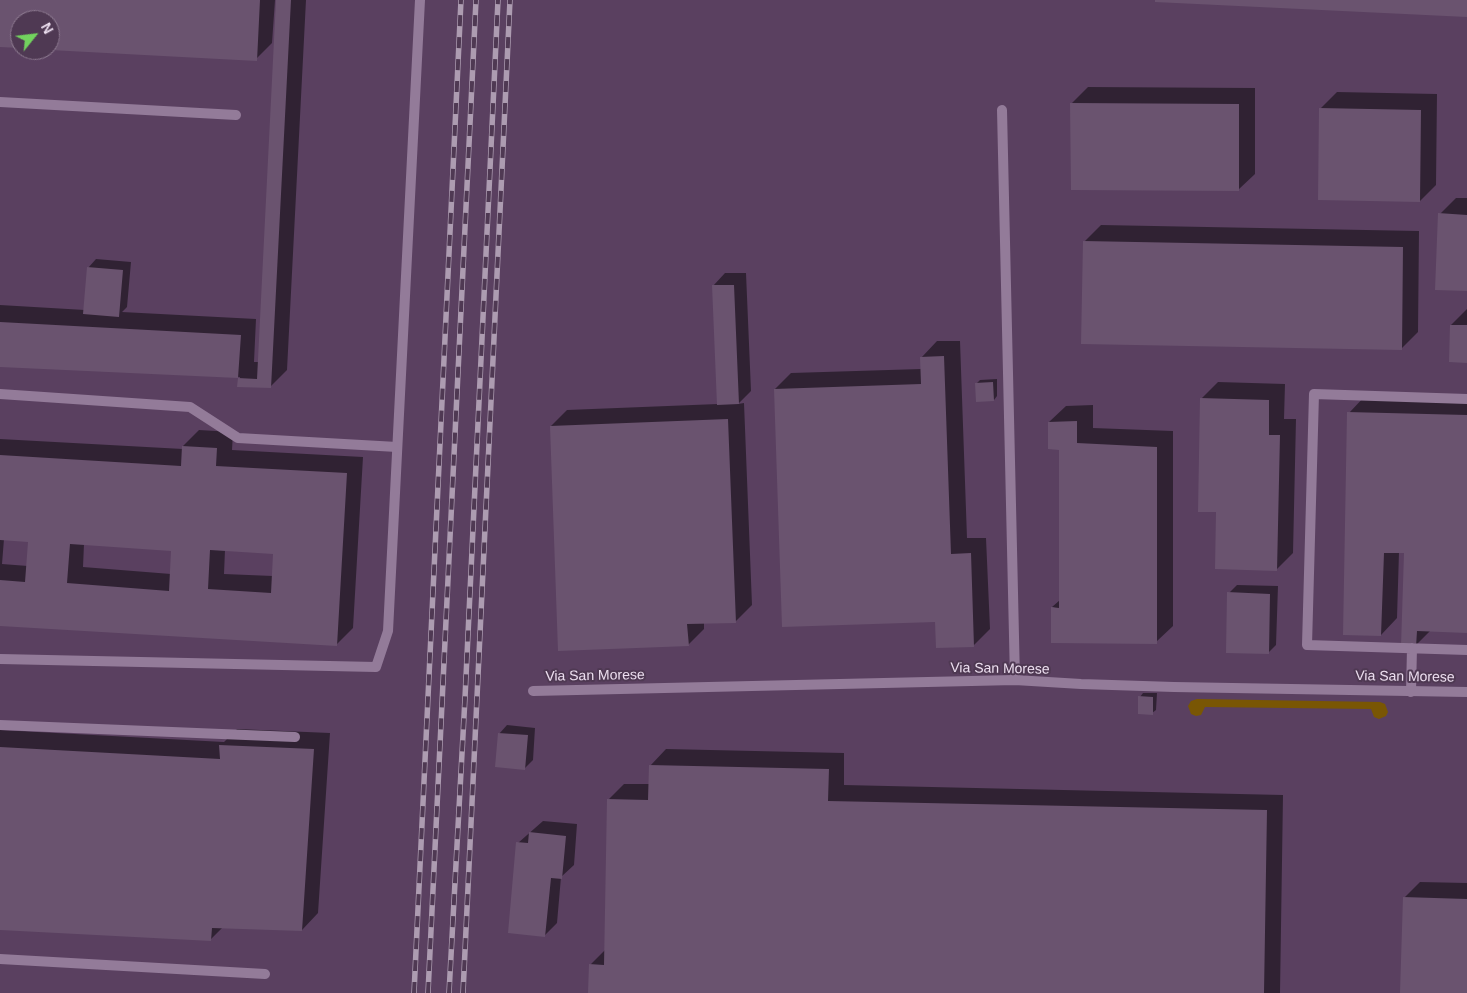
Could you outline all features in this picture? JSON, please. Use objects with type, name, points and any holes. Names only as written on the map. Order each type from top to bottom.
[{"type":"street","points":[[0,659],[376,667],[388,630],[420,0]]},
{"type":"street","points":[[0,102],[236,115]]},
{"type":"street","points":[[1002,110],[1015,680]]},
{"type":"street","points":[[0,394],[190,407],[238,438],[397,447]]},
{"type":"street","points":[[1467,399],[1314,394],[1308,645],[1467,650]]},
{"type":"street","points":[[1412,648],[1412,692]]},
{"type":"street","name":"Via San Morese","points":[[533,691],[1015,680],[1081,684],[1467,692]]},
{"type":"street","points":[[0,725],[295,737]]},
{"type":"street","points":[[0,959],[265,974]]},
{"type":"shaded area","points":[[0,0],[1467,0],[1467,993],[0,993]]},
{"type":"shaded area","points":[[1197,699],[1380,702],[1385,704],[1388,712],[1386,716],[1379,719],[1374,717],[1371,709],[1205,707],[1201,715],[1196,716],[1191,714],[1188,706],[1191,701]]},
{"type":"building","points":[[0,0],[260,0],[257,61],[60,51],[60,10],[10,10],[10,48],[0,47]]},
{"type":"building","points":[[276,0],[291,0],[271,388],[237,387],[238,378],[257,379]]},
{"type":"building","points":[[1155,0],[1467,0],[1467,17],[1155,2]]},
{"type":"building","points":[[1070,103],[1239,104],[1239,191],[1071,190]]},
{"type":"building","points":[[1319,108],[1421,110],[1420,202],[1318,200]]},
{"type":"building","points":[[1438,213],[1467,215],[1467,291],[1435,290]]},
{"type":"building","points":[[1083,241],[1403,247],[1402,350],[1081,344]]},
{"type":"building","points":[[87,267],[123,270],[119,317],[83,314]]},
{"type":"building","points":[[712,285],[734,285],[739,404],[717,405]]},
{"type":"building","points":[[0,322],[241,335],[238,378],[0,367]]},
{"type":"building","points":[[1450,325],[1467,325],[1467,363],[1449,362]]},
{"type":"building","points":[[944,356],[951,554],[971,553],[974,647],[936,648],[935,622],[782,627],[774,389],[921,384],[920,357]]},
{"type":"building","points":[[993,382],[994,401],[976,402],[975,383]]},
{"type":"building","points":[[1200,398],[1269,400],[1269,435],[1280,435],[1277,571],[1215,569],[1216,512],[1198,512]]},
{"type":"building","points":[[1347,412],[1467,415],[1467,633],[1417,631],[1416,647],[1401,646],[1404,553],[1384,553],[1381,636],[1343,635]]},
{"type":"building","points":[[728,419],[736,623],[687,624],[689,646],[558,651],[550,426]]},
{"type":"building","points":[[1077,421],[1077,443],[1157,447],[1157,644],[1051,643],[1051,607],[1059,608],[1059,450],[1048,449],[1048,422]]},
{"type":"building","points":[[182,446],[217,448],[216,466],[347,473],[337,646],[0,626],[0,580],[25,582],[28,542],[0,540],[0,455],[181,466]],"holes":[[[70,544],[171,551],[169,591],[67,583]],[[210,550],[273,554],[271,593],[208,589]]]},
{"type":"building","points":[[1227,592],[1270,594],[1269,654],[1226,653]]},
{"type":"building","points":[[1138,696],[1153,697],[1153,715],[1138,714]]},
{"type":"building","points":[[498,733],[528,735],[525,770],[495,767]]},
{"type":"building","points":[[219,745],[314,749],[302,931],[212,928],[211,941],[0,930],[0,747],[220,759]]},
{"type":"building","points":[[649,765],[829,769],[828,801],[1267,810],[1264,993],[588,993],[589,964],[604,965],[607,799],[648,800]]},
{"type":"building","points":[[529,832],[566,836],[562,879],[551,878],[545,937],[508,933],[516,842],[528,843]]},
{"type":"building","points":[[1403,897],[1467,899],[1467,993],[1400,993]]},
{"type":"railway","points":[[414,993],[461,0]]},
{"type":"railway","points":[[428,993],[476,0]]},
{"type":"railway","points":[[449,993],[498,0]]},
{"type":"railway","points":[[463,993],[510,0]]}]
